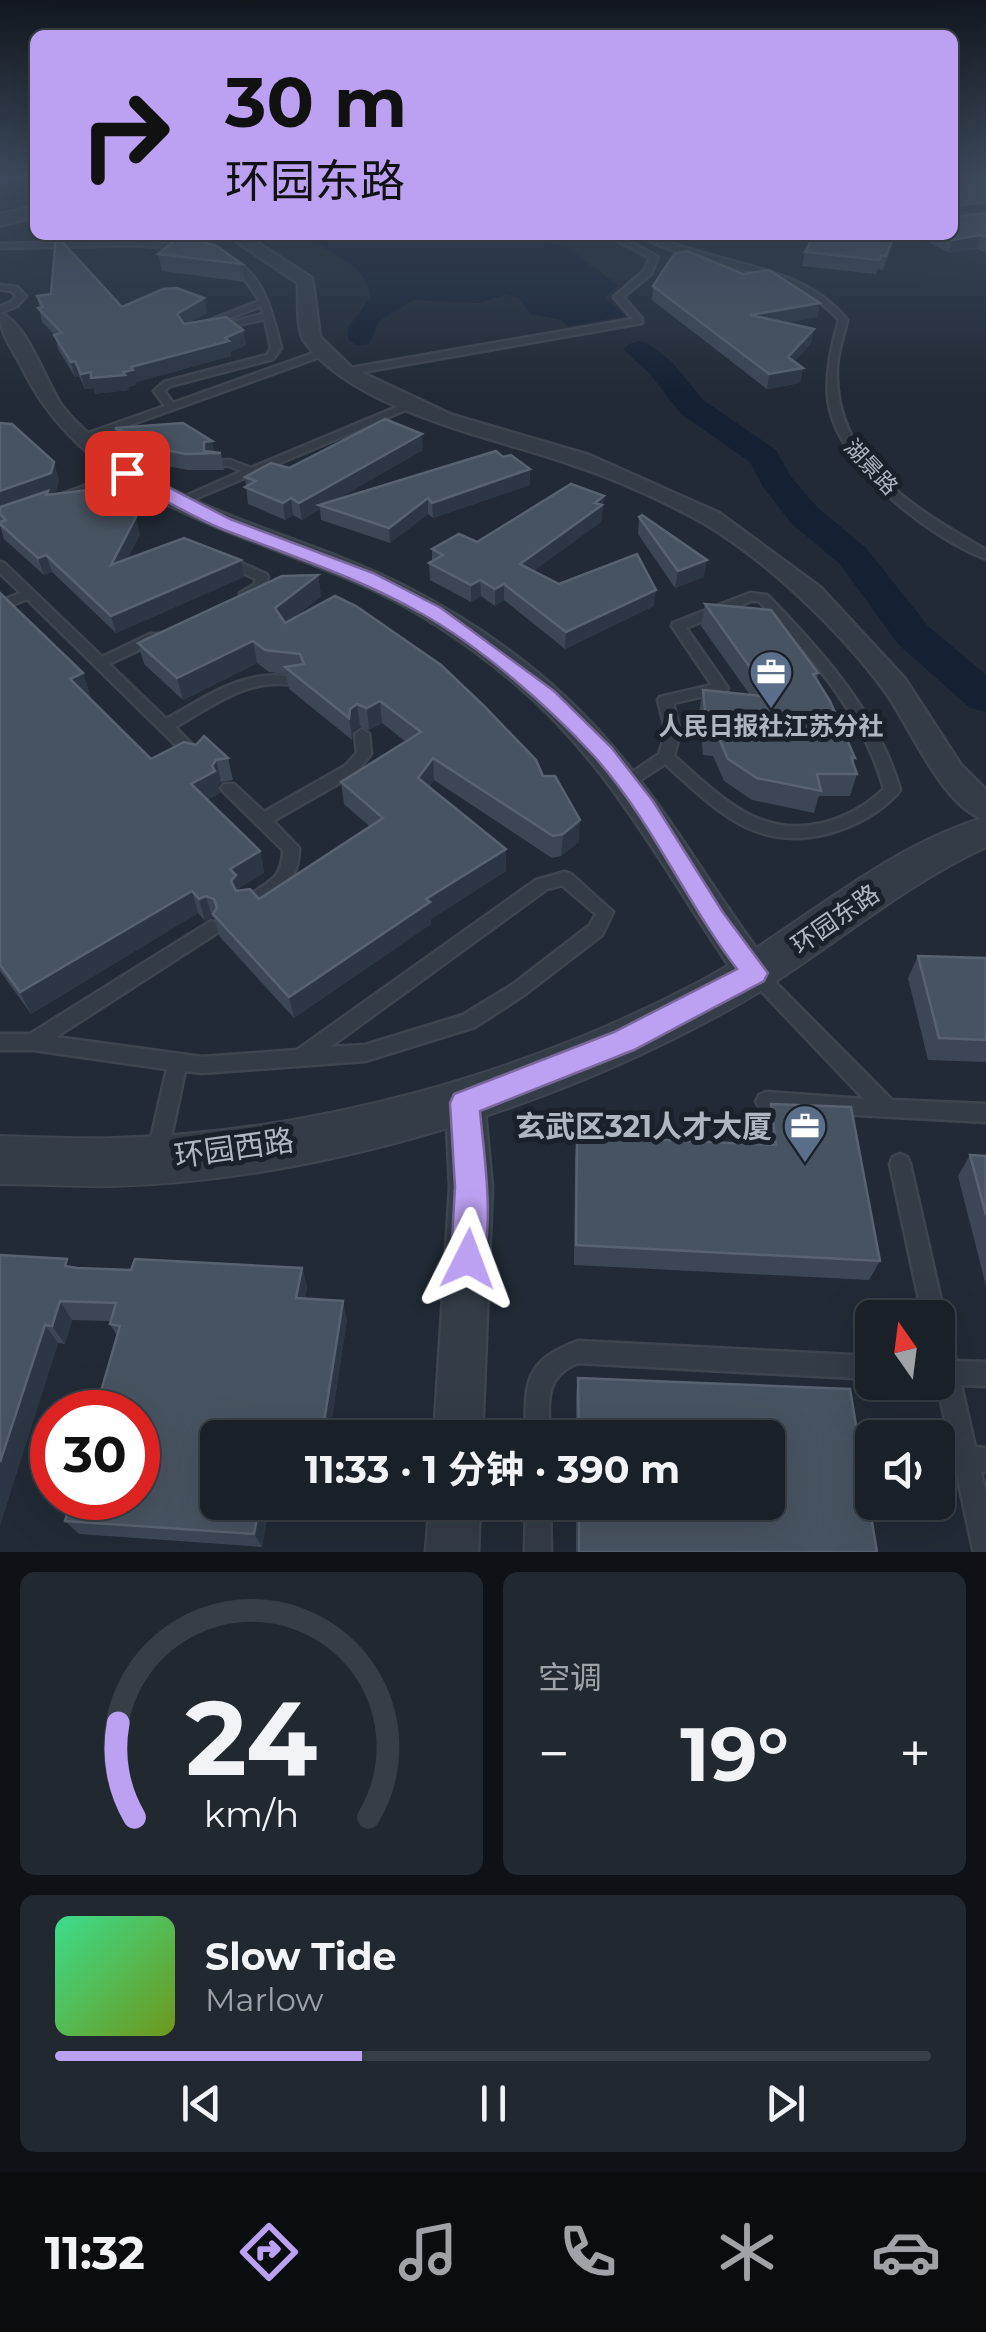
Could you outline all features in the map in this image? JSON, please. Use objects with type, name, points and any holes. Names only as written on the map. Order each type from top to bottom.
[{"type":"street","points":[[257,249],[306,281],[311,338],[345,372],[445,419],[581,460],[711,518],[811,592],[896,686],[950,772],[986,809]]},
{"type":"street","points":[[0,318],[26,352],[59,415],[127,473],[224,523],[367,577],[434,612],[547,696],[603,752],[626,782],[712,918],[754,973]]},
{"type":"street","name":"环园东路","points":[[465,1103],[624,1041],[754,973],[794,949],[858,900],[932,855],[986,831]]},
{"type":"street","points":[[459,1420],[471,1187],[465,1103]]},
{"type":"street","name":"环园西路","points":[[0,1160],[116,1162],[272,1146],[465,1103]]},
{"type":"street","points":[[452,1552],[454,1520]]},
{"type":"lane","points":[[196,249],[202,250]]},
{"type":"lane","points":[[639,249],[654,257],[679,250]]},
{"type":"lane","name":"湖景路","points":[[679,250],[802,284],[835,305],[843,320],[830,373],[839,431],[860,459],[920,515],[986,554]]},
{"type":"lane","points":[[172,408],[159,391],[167,384],[270,357],[276,348],[265,302],[243,270],[212,254]]},
{"type":"lane","points":[[345,372],[639,320],[618,297],[648,272],[654,257]]},
{"type":"lane","points":[[0,310],[22,296],[2,286]]},
{"type":"lane","points":[[265,302],[188,331],[270,315]]},
{"type":"lane","points":[[84,438],[325,352]]},
{"type":"lane","points":[[181,501],[411,404]]},
{"type":"lane","points":[[214,463],[230,463],[250,471]]},
{"type":"lane","points":[[54,499],[127,473]]},
{"type":"lane","points":[[222,606],[262,584],[258,574],[230,562]]},
{"type":"lane","points":[[0,566],[200,759]]},
{"type":"lane","points":[[0,606],[29,594]]},
{"type":"lane","points":[[626,782],[666,758],[674,732],[665,700],[722,688],[678,626],[750,597],[762,598],[821,664],[875,743],[890,771],[892,790],[878,805],[844,822],[819,831],[780,834],[749,825],[666,758]]},
{"type":"lane","points":[[100,663],[170,630]]},
{"type":"lane","points":[[165,726],[256,680],[283,677],[298,682]]},
{"type":"lane","points":[[262,820],[350,770],[364,754],[362,734]]},
{"type":"lane","points":[[230,788],[292,848],[285,881],[248,904]]},
{"type":"lane","points":[[0,1042],[32,1042],[202,1065],[299,1059],[365,1053],[469,1021],[518,990],[596,930],[605,912],[565,878],[542,884],[299,1059]]},
{"type":"lane","points":[[32,1042],[212,928]]},
{"type":"lane","points":[[754,973],[887,1108]]},
{"type":"lane","points":[[157,1158],[178,1062]]},
{"type":"lane","points":[[766,1101],[986,1113]]},
{"type":"lane","points":[[900,1164],[930,1300]]},
{"type":"lane","points":[[538,1420],[538,1382],[556,1360],[578,1352],[855,1367]]},
{"type":"lane","points":[[955,1373],[986,1374]]},
{"type":"lane","points":[[953,1400],[976,1459],[986,1549]]},
{"type":"lane","points":[[538,1520],[538,1552]]},
{"type":"water","points":[[328,249],[570,249],[618,286],[604,298],[626,316],[569,326],[561,320],[531,314],[518,297],[505,295],[479,303],[413,300],[379,321],[369,344],[356,345],[348,339],[348,328],[370,298],[364,278]]},
{"type":"building","points":[[55,249],[69,249],[122,307],[163,289],[177,288],[204,298],[177,314],[184,324],[226,317],[243,330],[225,338],[229,341],[131,367],[133,370],[123,372],[125,375],[91,378],[91,372],[81,374],[75,361],[71,362],[54,335],[62,333],[38,308],[43,307],[37,296],[51,294]]},
{"type":"building","points":[[164,249],[222,249],[242,264],[158,254]]},
{"type":"building","points":[[806,249],[889,249],[879,260]]},
{"type":"building","points":[[687,251],[743,274],[769,270],[820,303],[750,315],[814,329],[788,357],[803,368],[769,374],[653,286],[674,254]]},
{"type":"building","points":[[385,419],[422,434],[299,503],[291,498],[283,503],[245,487],[256,481],[245,477],[271,463],[289,468]]},
{"type":"building","points":[[0,423],[12,424],[54,462],[51,473],[0,491]]},
{"type":"building","points":[[183,423],[212,441],[204,442],[204,451],[221,453],[185,454],[162,449],[115,428]]},
{"type":"building","points":[[496,451],[503,457],[511,455],[530,469],[432,503],[428,498],[389,528],[319,505]]},
{"type":"building","points":[[571,484],[604,496],[595,503],[602,505],[520,564],[559,584],[637,554],[656,590],[566,632],[504,584],[495,589],[480,580],[471,585],[429,563],[443,555],[432,549],[459,534],[477,542]]},
{"type":"building","points":[[88,490],[136,517],[111,565],[184,538],[241,560],[111,616],[46,555],[38,558],[0,524],[6,520],[0,507],[48,491],[46,495]]},
{"type":"building","points":[[642,515],[707,560],[678,571],[639,517]]},
{"type":"building","points":[[318,575],[275,608],[285,623],[335,596],[356,606],[441,665],[484,706],[536,760],[543,776],[555,776],[580,820],[563,834],[553,836],[433,758],[418,778],[506,849],[426,899],[430,902],[289,997],[213,914],[217,908],[214,899],[199,899],[192,891],[20,992],[0,965],[0,593],[83,673],[70,679],[151,759],[184,742],[196,745],[204,736],[228,758],[216,760],[212,766],[215,771],[191,784],[260,851],[230,869],[236,875],[231,881],[236,891],[250,889],[259,899],[383,818],[341,782],[421,732],[380,701],[367,708],[357,704],[350,709],[349,718],[285,667],[304,664],[300,654],[265,650],[253,641],[177,678],[138,643],[282,576]]},
{"type":"building","points":[[705,604],[771,610],[818,673],[813,674],[830,701],[855,758],[851,757],[857,774],[817,774],[821,791],[757,778],[728,759],[717,734],[707,733],[703,690],[771,697]]},
{"type":"building","points":[[918,956],[986,958],[986,1040],[939,1038]]},
{"type":"building","points":[[771,1104],[851,1107],[880,1261],[576,1245],[577,1136],[776,1145]]},
{"type":"building","points":[[970,1155],[986,1156],[986,1215]]},
{"type":"building","points":[[0,1255],[67,1259],[65,1266],[77,1268],[131,1270],[135,1259],[302,1268],[296,1298],[343,1301],[324,1420],[200,1420],[200,1520],[257,1520],[254,1534],[65,1521],[160,1520],[160,1390],[101,1390],[120,1326],[110,1324],[116,1303],[60,1301],[52,1326],[45,1325],[0,1462]]},
{"type":"building","points":[[578,1378],[850,1389],[855,1420],[855,1520],[872,1520],[877,1552],[579,1552],[579,1520],[785,1520],[785,1420],[579,1420]]},
{"type":"waterway","points":[[639,350],[661,368],[692,407],[764,457],[775,480],[805,516],[853,556],[913,635],[986,698]]},
{"type":"place","name":"人民日报社江苏分社","points":[[771,710]]},
{"type":"place","name":"玄武区321人才大厦","points":[[805,1164]]},
{"type":"route","points":[[127,473],[224,523],[367,577],[434,612],[547,696],[603,752],[644,806],[712,918],[754,973],[624,1041],[465,1103],[471,1187],[468,1259]]}]
